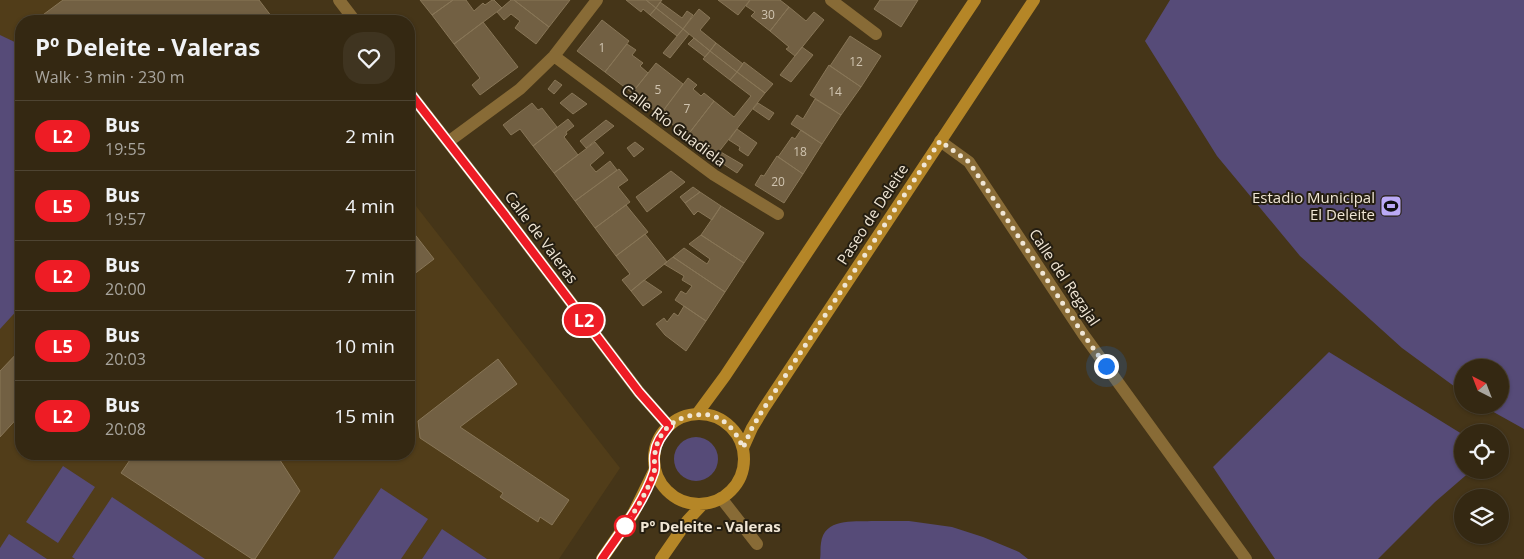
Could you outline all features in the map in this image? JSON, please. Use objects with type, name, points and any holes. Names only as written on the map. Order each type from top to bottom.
[{"type":"main road","points":[[697,414],[725,376],[975,0]]},
{"type":"main road","name":"Paseo de Deleite","points":[[743,448],[764,408],[1034,0]]},
{"type":"main road","points":[[697,414],[712,416],[726,423],[737,434],[743,448],[744,463],[740,477],[732,489],[721,498],[703,504],[687,502],[672,496],[662,484],[655,470],[654,454],[659,438],[669,426],[682,417],[697,414]]},
{"type":"main road","points":[[602,559],[633,514],[655,470]]},
{"type":"main road","points":[[661,559],[688,520],[703,504]]},
{"type":"street","points":[[339,0],[350,15]]},
{"type":"street","points":[[448,142],[520,89],[554,56],[597,0]]},
{"type":"street","points":[[831,0],[876,34]]},
{"type":"street","name":"Calle Río Guadiela","points":[[554,56],[714,175],[778,214]]},
{"type":"street","name":"Calle de Valeras","points":[[415,100],[639,392],[669,426]]},
{"type":"street","name":"Calle del Regajal","points":[[940,141],[969,162],[1083,334],[1246,559]]},
{"type":"street","points":[[721,498],[757,544]]},
{"type":"shaded area","points":[[0,0],[259,0],[270,15],[15,15],[15,460],[415,460],[415,205],[620,468],[559,559],[0,559]]},
{"type":"shaded area","name":"Estadio Municipal El Deleite","points":[[1170,0],[1524,0],[1524,429],[1497,414],[1509,414],[1509,359],[1454,359],[1454,386],[1402,348],[1300,256],[1217,156],[1145,41]]},
{"type":"shaded area","points":[[0,35],[15,42],[15,313],[0,329]]},
{"type":"shaded area","points":[[1329,352],[1454,429],[1454,479],[1462,479],[1435,502],[1378,559],[1275,559],[1213,467]]},
{"type":"shaded area","points":[[696,437],[708,441],[714,447],[718,459],[714,471],[708,477],[696,481],[684,477],[678,471],[674,459],[678,447],[684,441]]},
{"type":"shaded area","points":[[63,466],[95,487],[58,543],[26,522]]},
{"type":"shaded area","points":[[381,488],[428,519],[401,559],[333,559]]},
{"type":"shaded area","points":[[112,497],[205,559],[75,559],[72,557]]},
{"type":"shaded area","points":[[871,521],[909,521],[952,527],[1019,552],[1028,559],[820,559],[823,535],[833,525]]},
{"type":"shaded area","points":[[442,529],[487,559],[422,559]]},
{"type":"shaded area","points":[[9,534],[47,559],[0,559],[0,548]]},
{"type":"building","points":[[63,0],[259,0],[270,15],[43,15]]},
{"type":"building","points":[[420,0],[453,0],[432,15]]},
{"type":"building","points":[[453,0],[466,0],[474,11],[483,3],[485,5],[492,0],[502,8],[454,44],[432,15]]},
{"type":"building","points":[[511,0],[514,0],[549,27],[536,44],[515,28],[520,21],[511,14],[504,20],[497,12]]},
{"type":"building","points":[[514,0],[570,0],[549,27]]},
{"type":"building","points":[[626,0],[646,0],[656,8],[650,15],[643,9],[641,12]]},
{"type":"building","points":[[646,0],[662,0],[656,8]]},
{"type":"building","points":[[718,0],[750,0],[738,15]]},
{"type":"building","points":[[750,0],[780,0],[789,7],[770,31],[751,16],[755,12],[746,6]]},
{"type":"building","points":[[880,0],[918,0],[901,27],[874,9]]},
{"type":"building","points":[[660,2],[682,18],[687,11],[693,15],[683,29],[656,8]]},
{"type":"building","points":[[789,7],[806,21],[814,12],[824,20],[795,56],[786,49],[789,47],[770,31]]},
{"type":"building","points":[[656,8],[683,29],[677,36],[650,15]]},
{"type":"building","points":[[699,9],[710,18],[700,30],[716,43],[710,51],[683,29]]},
{"type":"building","points":[[602,20],[629,41],[605,72],[577,51]]},
{"type":"building","points":[[483,22],[518,67],[480,95],[472,85],[480,78],[454,44]]},
{"type":"building","points":[[683,29],[689,34],[670,58],[663,53]]},
{"type":"building","points":[[850,36],[881,56],[861,87],[830,66]]},
{"type":"building","points":[[694,38],[710,51],[705,57],[688,44]]},
{"type":"building","points":[[716,43],[743,64],[737,72],[710,51]]},
{"type":"building","points":[[627,44],[636,50],[632,55],[643,63],[640,66],[648,73],[632,93],[605,72]]},
{"type":"building","points":[[802,47],[813,55],[791,82],[780,75]]},
{"type":"building","points":[[710,51],[737,72],[730,80],[703,59]]},
{"type":"building","points":[[744,62],[773,84],[765,93],[737,72]]},
{"type":"building","points":[[656,63],[683,84],[660,115],[632,93]]},
{"type":"building","points":[[829,65],[861,87],[841,115],[810,95]]},
{"type":"building","points":[[737,72],[765,93],[714,158],[687,136],[714,101],[734,117],[751,96],[730,80]]},
{"type":"building","points":[[688,78],[697,85],[693,89],[701,96],[704,93],[714,101],[687,136],[660,115]]},
{"type":"building","points":[[555,80],[562,85],[554,94],[548,89]]},
{"type":"building","points":[[572,93],[587,104],[573,114],[560,103]]},
{"type":"building","points":[[815,99],[841,115],[822,144],[791,124],[797,115],[803,119]]},
{"type":"building","points":[[532,103],[538,110],[542,108],[557,127],[533,146],[520,129],[511,135],[503,125]]},
{"type":"building","points":[[758,103],[774,113],[769,120],[753,109]]},
{"type":"building","points":[[568,119],[574,126],[566,132],[567,134],[564,137],[578,155],[554,173],[533,146]]},
{"type":"building","points":[[606,120],[614,126],[586,148],[580,141]]},
{"type":"building","points":[[737,129],[757,143],[748,156],[739,150],[740,147],[729,140]]},
{"type":"building","points":[[801,130],[822,144],[803,174],[778,157],[792,137],[795,139]]},
{"type":"building","points":[[595,142],[604,153],[590,165],[596,172],[610,161],[617,170],[575,201],[554,173]]},
{"type":"building","points":[[635,142],[644,149],[634,157],[627,148]]},
{"type":"building","points":[[719,151],[743,165],[737,173],[714,158]]},
{"type":"building","points":[[777,156],[803,174],[784,203],[755,185],[761,175],[764,176]]},
{"type":"building","points":[[619,169],[628,180],[618,187],[630,202],[595,228],[575,201]]},
{"type":"building","points":[[671,171],[685,182],[647,212],[636,197]]},
{"type":"building","points":[[693,187],[700,192],[685,203],[680,197]]},
{"type":"building","points":[[700,192],[721,206],[712,220],[698,211],[694,215],[685,203]]},
{"type":"building","points":[[626,205],[648,232],[616,256],[595,228]]},
{"type":"building","points":[[721,206],[764,233],[744,263],[701,235]]},
{"type":"building","points":[[645,234],[667,262],[631,291],[622,280],[630,274],[616,256]]},
{"type":"building","points":[[415,235],[434,259],[415,273]]},
{"type":"building","points":[[701,235],[744,263],[725,292],[673,257],[684,248],[707,264],[710,259],[689,244]]},
{"type":"building","points":[[673,257],[725,292],[706,321],[675,300],[681,291],[686,294],[692,286],[682,280],[684,276],[664,264]]},
{"type":"building","points":[[644,280],[662,292],[643,306],[631,291]]},
{"type":"building","points":[[684,306],[706,321],[686,351],[665,335],[656,324],[664,318],[667,322],[674,313],[678,316]]},
{"type":"building","points":[[15,355],[15,421],[0,437],[0,371]]},
{"type":"building","points":[[498,359],[517,384],[460,427],[569,500],[552,525],[540,517],[538,522],[500,497],[503,493],[420,438],[418,421]]},
{"type":"building","points":[[130,460],[280,460],[300,491],[255,559],[252,559],[121,473]]},
{"type":"bus line","name":"L2","points":[[415,100],[639,392],[669,426],[659,438],[654,454],[655,470],[646,490],[633,514],[602,559]]},
{"type":"place","name":"Estadio Municipal El Deleite","points":[[1391,206]]},
{"type":"place","name":"Pº Deleite - Valeras","points":[[625,526]]},
{"type":"route","points":[[625,526],[646,490],[655,470],[654,454],[659,438],[669,426],[682,417],[697,414],[712,416],[726,423],[737,434],[743,448],[764,408],[940,141],[969,162],[1106,366]]}]
